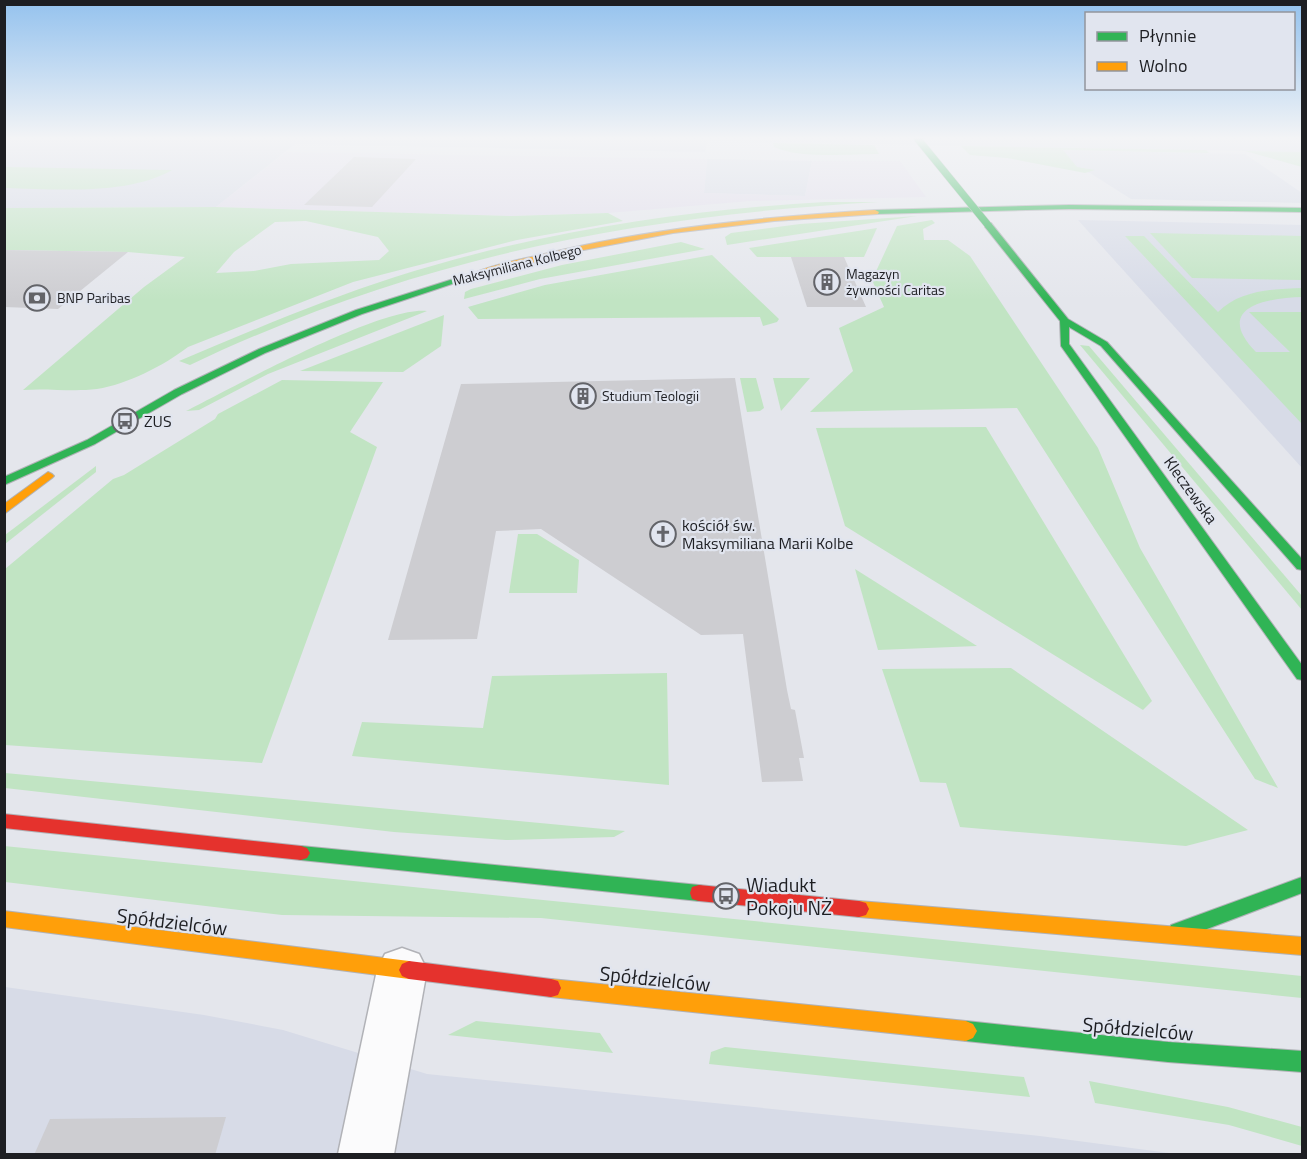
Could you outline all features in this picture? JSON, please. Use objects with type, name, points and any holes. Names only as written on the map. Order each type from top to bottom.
[{"type":"street","name":"Kleczewska","points":[[961,192],[1065,321],[1104,344],[1302,566]]},
{"type":"street","name":"Maksymiliana Kolbego","points":[[4,482],[89,443],[189,386],[282,343],[388,301],[488,270],[595,245],[717,225],[858,211],[977,207],[1302,210]]},
{"type":"street","name":"Kleczewska","points":[[1065,321],[1064,344],[1302,675]]},
{"type":"street","name":"Maksymiliana Kolbego","points":[[4,510],[89,443]]},
{"type":"street","points":[[4,821],[201,844],[1158,936],[1302,946]]},
{"type":"street","points":[[1158,936],[1207,922],[1302,885]]},
{"type":"street","name":"Spółdzielców","points":[[4,919],[563,990],[1168,1052],[1302,1062]]},
{"type":"street","points":[[366,1155],[402,970]]},
{"type":"street","points":[[1168,1052],[1278,1074]]},
{"type":"shaded area","points":[[5,192],[235,192],[216,207],[5,208]]},
{"type":"shaded area","points":[[235,192],[704,192],[805,196],[806,192],[922,192],[926,197],[750,201],[608,213],[512,216],[216,207]]},
{"type":"shaded area","points":[[704,192],[806,192],[805,196]]},
{"type":"shaded area","points":[[1120,192],[1302,193],[1302,203],[1131,199]]},
{"type":"shaded area","points":[[1078,220],[1302,225],[1302,468]]},
{"type":"shaded area","points":[[5,987],[204,1015],[283,1030],[427,1074],[1040,1136],[1177,1154],[5,1154]]},
{"type":"green space","points":[[825,202],[879,202],[699,218],[526,249],[442,270],[358,296],[274,328],[190,365],[179,361],[367,286],[447,261],[608,226],[716,211]]},
{"type":"green space","points":[[216,207],[512,216],[608,213],[623,221],[517,240],[353,282],[188,347],[145,373],[109,387],[88,390],[23,390],[144,287],[185,257],[128,252],[5,250],[5,208]],"holes":[[[306,221],[378,237],[389,251],[379,260],[291,264],[254,271],[216,273],[234,252],[275,222]]]},
{"type":"green space","points":[[917,216],[727,245],[725,237],[731,233],[800,224]]},
{"type":"green space","points":[[932,220],[935,223],[923,229],[924,240],[948,240],[970,256],[1098,448],[1140,548],[1278,788],[1255,779],[1017,408],[810,412],[853,371],[839,328],[884,307],[872,280],[897,226]]},
{"type":"green space","points":[[877,228],[864,257],[757,257],[749,248]]},
{"type":"green space","points":[[1150,233],[1302,236],[1302,280],[1192,278]]},
{"type":"green space","points":[[1125,236],[1144,236],[1218,312],[1236,299],[1257,292],[1302,288],[1302,297],[1273,300],[1249,308],[1242,316],[1240,325],[1244,337],[1256,352],[1290,352],[1249,312],[1302,312],[1302,424]]},
{"type":"green space","points":[[681,242],[705,249],[540,279],[464,299],[465,292],[471,289],[562,265]]},
{"type":"green space","points":[[712,255],[779,319],[777,322],[763,326],[760,317],[478,319],[468,307],[545,285]]},
{"type":"green space","points":[[427,311],[268,374],[199,410],[186,411],[343,334],[406,313]]},
{"type":"green space","points":[[444,315],[441,346],[403,372],[300,371]]},
{"type":"green space","points":[[1080,345],[1089,346],[1302,596],[1302,610]]},
{"type":"green space","points":[[740,378],[756,378],[764,408],[760,411],[747,412]]},
{"type":"green space","points":[[773,378],[810,378],[781,411]]},
{"type":"green space","points":[[282,380],[383,382],[350,432],[377,447],[262,763],[5,745],[5,569],[113,479],[124,475],[215,419],[218,414]]},
{"type":"green space","points":[[986,427],[1152,701],[1143,710],[845,526],[816,428]]},
{"type":"green space","points":[[96,466],[96,472],[5,544],[5,535]]},
{"type":"green space","points":[[518,534],[537,534],[579,560],[577,593],[509,593]]},
{"type":"green space","points":[[855,569],[977,646],[878,650]]},
{"type":"green space","points":[[1011,668],[1248,830],[1186,846],[960,827],[946,783],[920,782],[882,669]]},
{"type":"green space","points":[[667,673],[669,785],[352,756],[362,722],[483,728],[492,676]]},
{"type":"green space","points":[[5,773],[625,831],[614,837],[506,840],[394,832],[5,788]]},
{"type":"green space","points":[[4,846],[1302,976],[1302,998],[541,918],[282,915],[5,882]]},
{"type":"green space","points":[[476,1021],[600,1033],[613,1053],[448,1035]]},
{"type":"green space","points":[[725,1047],[1024,1077],[1030,1097],[709,1064],[711,1052]]},
{"type":"green space","points":[[1089,1081],[1228,1107],[1302,1127],[1302,1146],[1229,1125],[1095,1103]]},
{"type":"building","points":[[317,192],[386,192],[372,207],[304,205]]},
{"type":"building","points":[[4,250],[128,252],[58,309],[4,307]]},
{"type":"building","name":"Magazyn żywności Caritas","points":[[791,257],[844,257],[866,307],[807,307]]},
{"type":"building","points":[[735,378],[787,690],[791,709],[795,710],[804,758],[799,758],[803,781],[762,782],[743,634],[701,635],[541,529],[496,531],[477,639],[388,640],[461,384]]},
{"type":"building","points":[[226,1117],[215,1155],[34,1155],[50,1119]]},
{"type":"traffic: fast","points":[[961,192],[988,225]]},
{"type":"traffic: fast","points":[[875,212],[1069,207],[1302,210]]},
{"type":"traffic: fast","points":[[988,225],[1065,321],[1104,344],[1302,566]]},
{"type":"traffic: fast","points":[[4,482],[91,442],[178,392],[262,351],[359,312],[475,275]]},
{"type":"traffic: fast","points":[[1065,321],[1064,344],[1302,675]]},
{"type":"traffic: fast","points":[[301,853],[699,893]]},
{"type":"traffic: fast","points":[[1178,931],[1302,885]]},
{"type":"traffic: fast","points":[[966,1031],[1168,1052],[1302,1062]]},
{"type":"traffic: slow","points":[[475,275],[523,261],[622,239],[723,224],[875,212]]},
{"type":"traffic: slow","points":[[4,510],[48,476]]},
{"type":"traffic: slow","points":[[859,909],[1302,946]]},
{"type":"traffic: slow","points":[[4,919],[409,970]]},
{"type":"traffic: slow","points":[[551,988],[966,1031]]},
{"type":"traffic: jam","points":[[4,821],[301,853]]},
{"type":"traffic: jam","points":[[699,893],[859,909]]},
{"type":"traffic: jam","points":[[409,970],[551,988]]},
{"type":"place","name":"Magazyn żywności Caritas","points":[[827,282]]},
{"type":"place","name":"BNP Paribas","points":[[37,298]]},
{"type":"place","name":"Studium Teologii","points":[[583,396]]},
{"type":"place","name":"ZUS","points":[[125,421]]},
{"type":"place","name":"kościół św. Maksymiliana Marii Kolbe","points":[[663,534]]},
{"type":"place","name":"Wiadukt Pokoju NŻ","points":[[726,896]]}]
